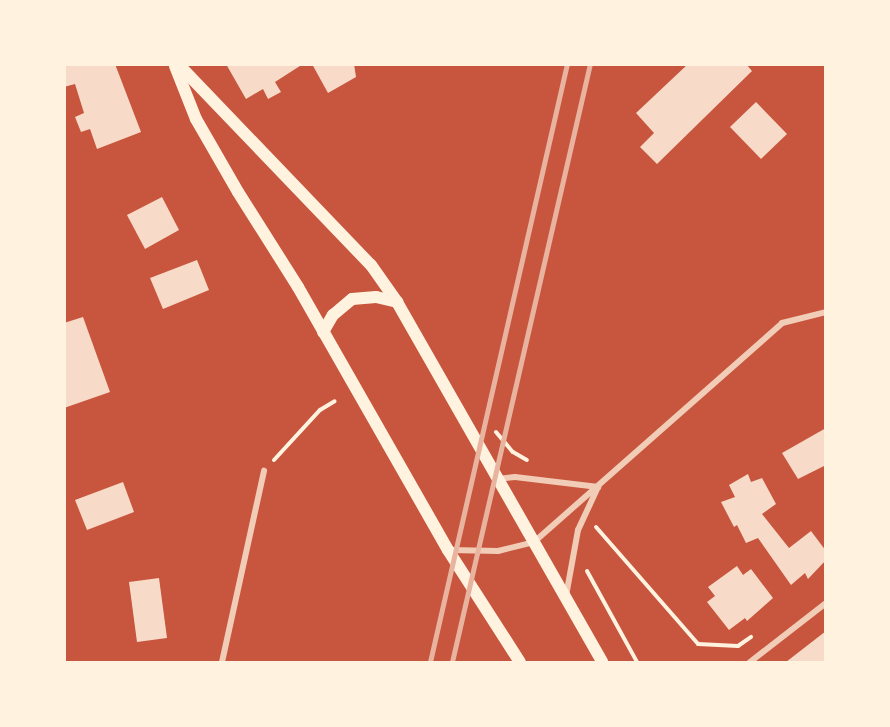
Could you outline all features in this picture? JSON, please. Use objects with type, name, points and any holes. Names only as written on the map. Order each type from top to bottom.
[{"type":"main road","points":[[176,64],[360,252],[397,302],[602,663]]},
{"type":"main road","points":[[176,64],[196,119],[323,332],[448,550],[520,663]]},
{"type":"main road","points":[[323,332],[333,315],[352,299],[376,297],[397,302]]},
{"type":"street","points":[[448,550],[498,551],[534,542],[782,323],[825,312]]},
{"type":"street","points":[[222,663],[264,471]]},
{"type":"street","points":[[498,479],[514,477],[598,487]]},
{"type":"street","points":[[565,600],[578,530],[598,487]]},
{"type":"street","points":[[750,663],[825,603]]},
{"type":"path","points":[[283,451],[320,410],[335,401]]},
{"type":"path","points":[[492,426],[513,452],[530,462]]},
{"type":"path","points":[[593,532],[602,518]]},
{"type":"path","points":[[596,527],[609,538],[698,644],[738,646],[754,635]]},
{"type":"path","points":[[585,566],[637,663]]},
{"type":"building","points":[[64,64],[115,64],[141,132],[97,149],[90,129],[81,132],[75,117],[84,113],[75,84],[64,87]]},
{"type":"building","points":[[226,64],[303,64],[275,82],[281,92],[268,99],[263,89],[246,99]]},
{"type":"building","points":[[312,64],[354,64],[356,77],[328,93]]},
{"type":"building","points":[[688,64],[746,64],[752,71],[657,164],[640,147],[654,133],[636,113]]},
{"type":"building","points":[[756,102],[787,134],[761,159],[730,127]]},
{"type":"building","points":[[162,197],[179,230],[145,249],[127,215]]},
{"type":"building","points":[[197,260],[209,290],[163,309],[150,278]]},
{"type":"building","points":[[83,317],[110,392],[64,408],[64,323]]},
{"type":"building","points":[[826,428],[826,465],[798,479],[782,453]]},
{"type":"building","points":[[748,474],[751,482],[762,478],[776,504],[762,514],[789,548],[811,531],[826,551],[826,560],[808,579],[805,573],[791,585],[758,538],[746,543],[737,525],[734,527],[721,502],[735,497],[729,485]]},
{"type":"building","points":[[123,482],[134,512],[87,530],[75,500]]},
{"type":"building","points":[[737,566],[743,575],[751,569],[773,598],[747,621],[745,618],[729,630],[707,602],[715,596],[708,587]]},
{"type":"building","points":[[159,578],[167,638],[137,642],[129,582]]},
{"type":"building","points":[[826,631],[826,662],[786,662]]},
{"type":"railway","points":[[430,662],[567,64]]},
{"type":"railway","points":[[452,662],[590,64]]}]
